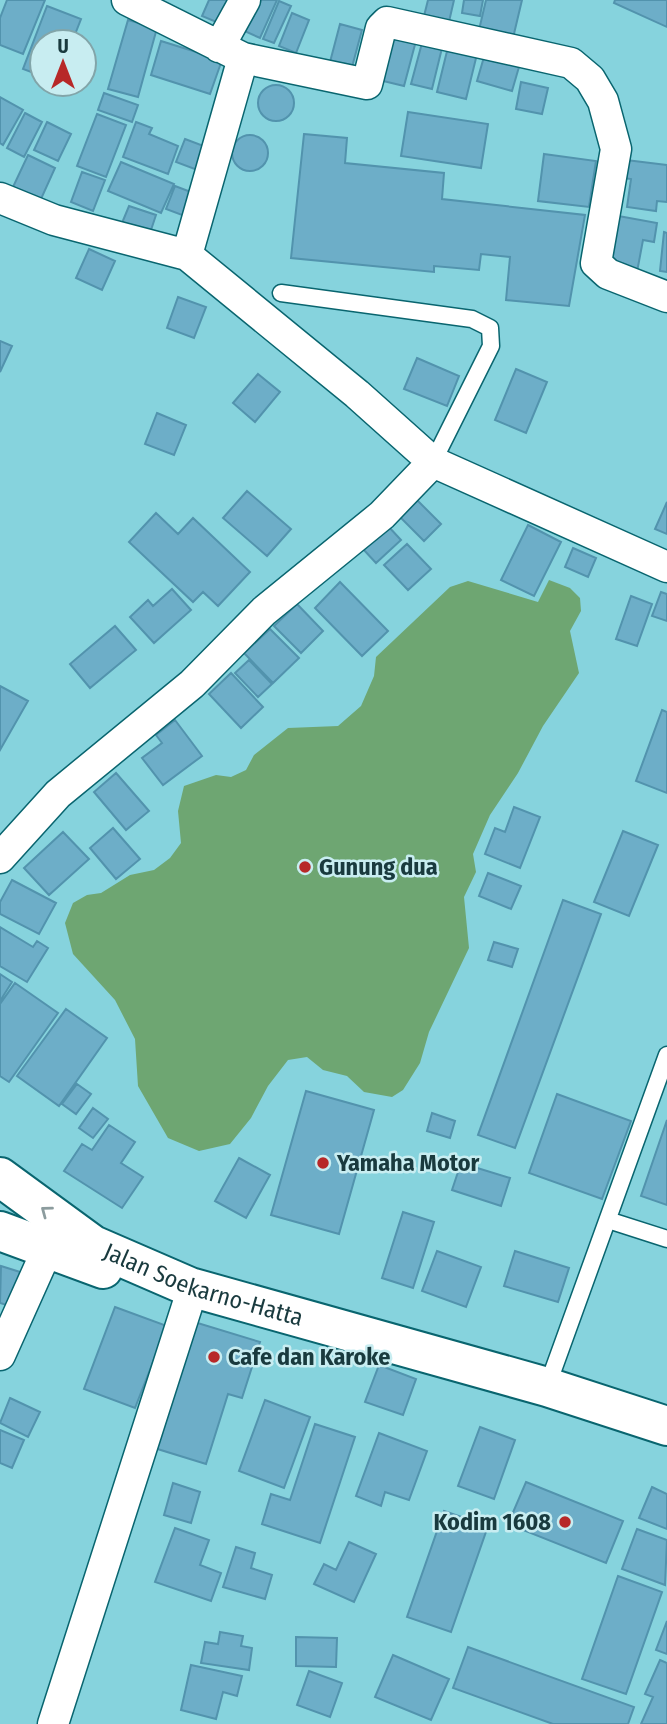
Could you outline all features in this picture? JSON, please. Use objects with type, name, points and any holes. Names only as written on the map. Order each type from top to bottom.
[{"type":"highway","name":"Jalan Soekarno-Hatta","points":[[0,1177],[93,1245],[190,1287],[545,1393],[663,1432]]},
{"type":"highway","name":"Jalan Soekarno-Hatta","points":[[0,1231],[189,1300],[545,1393]]},
{"type":"street","points":[[127,0],[231,52],[367,84],[381,28],[387,22],[571,64],[590,79],[603,101],[616,149],[596,263],[608,274],[667,297]]},
{"type":"street","points":[[187,255],[231,52],[245,0]]},
{"type":"street","points":[[0,198],[54,220],[187,255],[357,394],[433,461],[667,567]]},
{"type":"street","points":[[0,858],[58,794],[192,684],[264,611],[382,515],[433,461]]},
{"type":"street","points":[[0,1355],[48,1248]]},
{"type":"street","points":[[53,1724],[189,1300]]},
{"type":"lane","points":[[281,293],[472,319],[490,328],[491,346],[433,461]]},
{"type":"lane","points":[[545,1393],[667,1055]]},
{"type":"lane","points":[[608,1220],[667,1239]]},
{"type":"green space","points":[[549,580],[570,588],[580,598],[581,611],[570,631],[579,673],[543,726],[518,773],[490,815],[473,854],[476,872],[464,897],[469,948],[429,1032],[420,1063],[403,1090],[392,1097],[364,1092],[347,1076],[323,1070],[307,1057],[288,1060],[268,1086],[251,1118],[230,1144],[199,1151],[168,1138],[138,1086],[135,1039],[115,1000],[73,954],[65,923],[73,903],[87,895],[101,893],[130,875],[154,870],[170,858],[181,843],[178,811],[184,786],[216,775],[231,777],[246,770],[254,755],[288,728],[338,726],[361,706],[374,676],[376,657],[450,587],[468,581],[538,602]]},
{"type":"building","points":[[7,0],[45,0],[34,28],[28,28],[28,42],[23,54],[0,45],[0,18]]},
{"type":"building","points":[[209,0],[245,0],[233,29],[202,16]]},
{"type":"building","points":[[253,0],[277,0],[260,38],[240,29]]},
{"type":"building","points":[[428,0],[454,0],[448,26],[423,20]]},
{"type":"building","points":[[464,0],[483,0],[480,16],[462,13]]},
{"type":"building","points":[[486,0],[522,0],[513,38],[479,30]]},
{"type":"building","points":[[615,0],[667,0],[667,27],[614,3]]},
{"type":"building","points":[[279,1],[291,6],[274,43],[263,39]]},
{"type":"building","points":[[47,6],[81,19],[77,28],[39,28]]},
{"type":"building","points":[[292,13],[309,20],[296,53],[279,46]]},
{"type":"building","points":[[128,20],[157,28],[138,97],[108,89]]},
{"type":"building","points":[[340,24],[362,30],[352,67],[330,62]]},
{"type":"building","points":[[387,30],[417,37],[404,86],[375,79]]},
{"type":"building","points":[[161,41],[222,60],[210,94],[151,75]]},
{"type":"building","points":[[422,43],[442,48],[432,89],[411,84]]},
{"type":"building","points":[[449,43],[478,50],[466,99],[437,92]]},
{"type":"building","points":[[486,50],[521,60],[512,91],[477,81]]},
{"type":"building","points":[[28,56],[28,71],[23,69]]},
{"type":"building","points":[[521,82],[548,88],[542,114],[516,109]]},
{"type":"building","points":[[276,85],[289,90],[294,103],[289,116],[276,121],[263,116],[258,103],[263,90]]},
{"type":"building","points":[[104,93],[138,105],[132,122],[98,110]]},
{"type":"building","points":[[0,97],[23,110],[3,145],[0,143]]},
{"type":"building","points":[[408,112],[488,124],[481,168],[401,156]]},
{"type":"building","points":[[25,113],[42,122],[24,157],[7,148]]},
{"type":"building","points":[[97,114],[126,125],[106,177],[77,166]]},
{"type":"building","points":[[47,122],[71,134],[58,161],[34,150]]},
{"type":"building","points":[[136,122],[152,128],[149,134],[178,146],[168,174],[123,157]]},
{"type":"building","points":[[304,134],[347,138],[345,163],[444,173],[442,199],[585,215],[569,306],[506,300],[510,257],[481,254],[479,270],[434,266],[434,272],[291,258]]},
{"type":"building","points":[[250,135],[263,140],[268,153],[263,166],[250,171],[237,166],[232,153],[237,140]]},
{"type":"building","points":[[185,139],[209,148],[200,171],[176,162]]},
{"type":"building","points":[[544,154],[596,161],[589,207],[538,201]]},
{"type":"building","points":[[28,155],[55,168],[41,199],[13,187]]},
{"type":"building","points":[[626,160],[667,165],[667,202],[657,201],[656,211],[627,207],[631,179],[623,178]]},
{"type":"building","points":[[121,162],[174,184],[161,213],[108,191]]},
{"type":"building","points":[[82,172],[105,180],[93,211],[71,202]]},
{"type":"building","points":[[175,186],[199,195],[190,218],[166,209]]},
{"type":"building","points":[[129,206],[156,215],[150,233],[122,223]]},
{"type":"building","points":[[613,215],[657,223],[654,242],[643,240],[637,272],[605,260]]},
{"type":"building","points":[[664,232],[667,233],[667,272],[660,271]]},
{"type":"building","points":[[89,249],[115,261],[102,290],[76,278]]},
{"type":"building","points":[[178,297],[206,307],[194,338],[167,328]]},
{"type":"building","points":[[0,341],[12,346],[0,372]]},
{"type":"building","points":[[417,358],[459,376],[447,406],[404,389]]},
{"type":"building","points":[[516,369],[547,382],[526,433],[495,420]]},
{"type":"building","points":[[258,374],[280,392],[255,422],[233,403]]},
{"type":"building","points":[[157,413],[186,425],[174,455],[145,444]]},
{"type":"building","points":[[247,491],[291,529],[267,556],[223,518]]},
{"type":"building","points":[[417,500],[441,524],[424,541],[400,517]]},
{"type":"building","points":[[667,502],[667,534],[655,529]]},
{"type":"building","points":[[156,513],[178,534],[193,518],[250,572],[218,606],[203,592],[193,602],[129,542]]},
{"type":"building","points":[[528,525],[561,542],[534,596],[501,580]]},
{"type":"building","points":[[388,526],[401,540],[376,563],[363,549]]},
{"type":"building","points":[[407,544],[431,569],[408,590],[384,565]]},
{"type":"building","points":[[573,548],[596,558],[588,577],[565,567]]},
{"type":"building","points":[[340,582],[388,631],[362,656],[315,608]]},
{"type":"building","points":[[172,589],[191,610],[154,643],[130,617],[148,600],[153,606]]},
{"type":"building","points":[[661,592],[667,594],[667,621],[652,616]]},
{"type":"building","points":[[631,596],[652,604],[637,646],[616,639]]},
{"type":"building","points":[[297,604],[323,631],[301,653],[274,626]]},
{"type":"building","points":[[115,626],[136,650],[90,688],[70,664]]},
{"type":"building","points":[[270,629],[299,658],[273,683],[244,653]]},
{"type":"building","points":[[249,660],[272,684],[258,697],[235,673]]},
{"type":"building","points":[[231,673],[263,707],[241,728],[209,694]]},
{"type":"building","points":[[0,686],[28,701],[0,750]]},
{"type":"building","points":[[662,710],[667,712],[667,793],[636,781]]},
{"type":"building","points":[[175,720],[202,756],[163,785],[142,758],[162,743],[156,735]]},
{"type":"building","points":[[116,773],[149,811],[126,830],[94,792]]},
{"type":"building","points":[[514,807],[540,817],[520,868],[485,854],[495,828],[505,832]]},
{"type":"building","points":[[113,828],[140,859],[116,879],[90,848]]},
{"type":"building","points":[[623,831],[658,845],[629,916],[594,902]]},
{"type":"building","points":[[63,832],[89,859],[49,895],[24,868]]},
{"type":"building","points":[[488,873],[521,886],[511,909],[479,896]]},
{"type":"building","points":[[12,880],[56,903],[39,934],[0,914],[0,902]]},
{"type":"building","points":[[563,900],[601,914],[515,1148],[478,1135]]},
{"type":"building","points":[[0,927],[33,947],[37,941],[48,948],[27,982],[0,966]]},
{"type":"building","points":[[494,942],[518,949],[512,967],[488,960]]},
{"type":"building","points":[[0,974],[12,982],[0,1001]]},
{"type":"building","points":[[15,983],[58,1013],[9,1082],[0,1076],[0,1004]]},
{"type":"building","points":[[66,1009],[107,1038],[59,1106],[17,1076]]},
{"type":"building","points":[[77,1084],[91,1094],[76,1114],[62,1104]]},
{"type":"building","name":"Yamaha Motor","points":[[306,1091],[374,1110],[339,1234],[271,1215]]},
{"type":"building","points":[[557,1094],[631,1121],[602,1199],[529,1173]]},
{"type":"building","points":[[93,1108],[108,1119],[93,1138],[79,1128]]},
{"type":"building","points":[[432,1113],[455,1121],[450,1138],[427,1131]]},
{"type":"building","points":[[667,1120],[667,1205],[641,1196]]},
{"type":"building","points":[[109,1125],[135,1142],[121,1163],[143,1177],[122,1208],[64,1171],[82,1144],[92,1150]]},
{"type":"building","points":[[239,1158],[270,1175],[246,1218],[215,1201]]},
{"type":"building","points":[[461,1163],[510,1178],[501,1206],[452,1190]]},
{"type":"building","points":[[403,1212],[434,1222],[413,1288],[382,1278]]},
{"type":"building","points":[[437,1251],[481,1267],[466,1307],[422,1291]]},
{"type":"building","points":[[515,1251],[569,1268],[558,1302],[504,1286]]},
{"type":"building","points":[[1,1266],[20,1272],[10,1306],[0,1303]]},
{"type":"building","points":[[115,1307],[167,1326],[135,1408],[84,1389]]},
{"type":"building","points":[[191,1321],[260,1342],[242,1398],[228,1394],[206,1464],[151,1447]]},
{"type":"building","points":[[379,1365],[416,1379],[403,1415],[365,1402]]},
{"type":"building","points":[[10,1398],[40,1412],[28,1437],[0,1423]]},
{"type":"building","points":[[265,1400],[310,1417],[284,1488],[239,1471]]},
{"type":"building","points":[[315,1424],[355,1437],[320,1543],[262,1524],[271,1494],[290,1500]]},
{"type":"building","points":[[480,1427],[515,1440],[494,1499],[458,1486]]},
{"type":"building","points":[[0,1430],[24,1440],[12,1468],[0,1463]]},
{"type":"building","points":[[379,1433],[427,1451],[409,1500],[385,1492],[381,1506],[356,1496]]},
{"type":"building","points":[[526,1482],[623,1521],[606,1563],[508,1524]]},
{"type":"building","points":[[173,1483],[200,1492],[191,1523],[164,1515]]},
{"type":"building","points":[[652,1487],[667,1494],[667,1529],[639,1518]]},
{"type":"building","points":[[444,1511],[488,1526],[451,1632],[407,1617]]},
{"type":"building","points":[[175,1528],[209,1540],[200,1565],[221,1573],[211,1601],[155,1582]]},
{"type":"building","points":[[637,1529],[667,1540],[665,1585],[622,1569]]},
{"type":"building","points":[[349,1542],[376,1554],[354,1602],[314,1584],[324,1564],[336,1570]]},
{"type":"building","points":[[236,1547],[255,1553],[251,1568],[272,1575],[265,1599],[223,1587]]},
{"type":"building","points":[[618,1576],[662,1592],[626,1694],[582,1679]]},
{"type":"building","points":[[667,1621],[667,1654],[656,1650]]},
{"type":"building","points":[[220,1632],[243,1636],[241,1646],[252,1648],[249,1670],[201,1663],[205,1642],[218,1644]]},
{"type":"building","points":[[296,1637],[337,1638],[336,1667],[296,1666]]},
{"type":"building","points":[[468,1647],[634,1707],[628,1724],[553,1724],[453,1688]]},
{"type":"building","points":[[393,1655],[449,1679],[431,1720],[375,1697]]},
{"type":"building","points":[[660,1660],[667,1663],[667,1724],[641,1724],[653,1697],[645,1694]]},
{"type":"building","points":[[191,1665],[242,1676],[237,1696],[223,1692],[216,1719],[181,1710]]},
{"type":"building","points":[[309,1671],[342,1683],[330,1717],[297,1705]]},
{"type":"place","name":"Gunung dua","points":[[305,867]]},
{"type":"place","name":"Yamaha Motor","points":[[323,1163]]},
{"type":"place","name":"Cafe dan Karoke","points":[[214,1357]]},
{"type":"place","name":"Kodim 1608","points":[[565,1522]]}]
